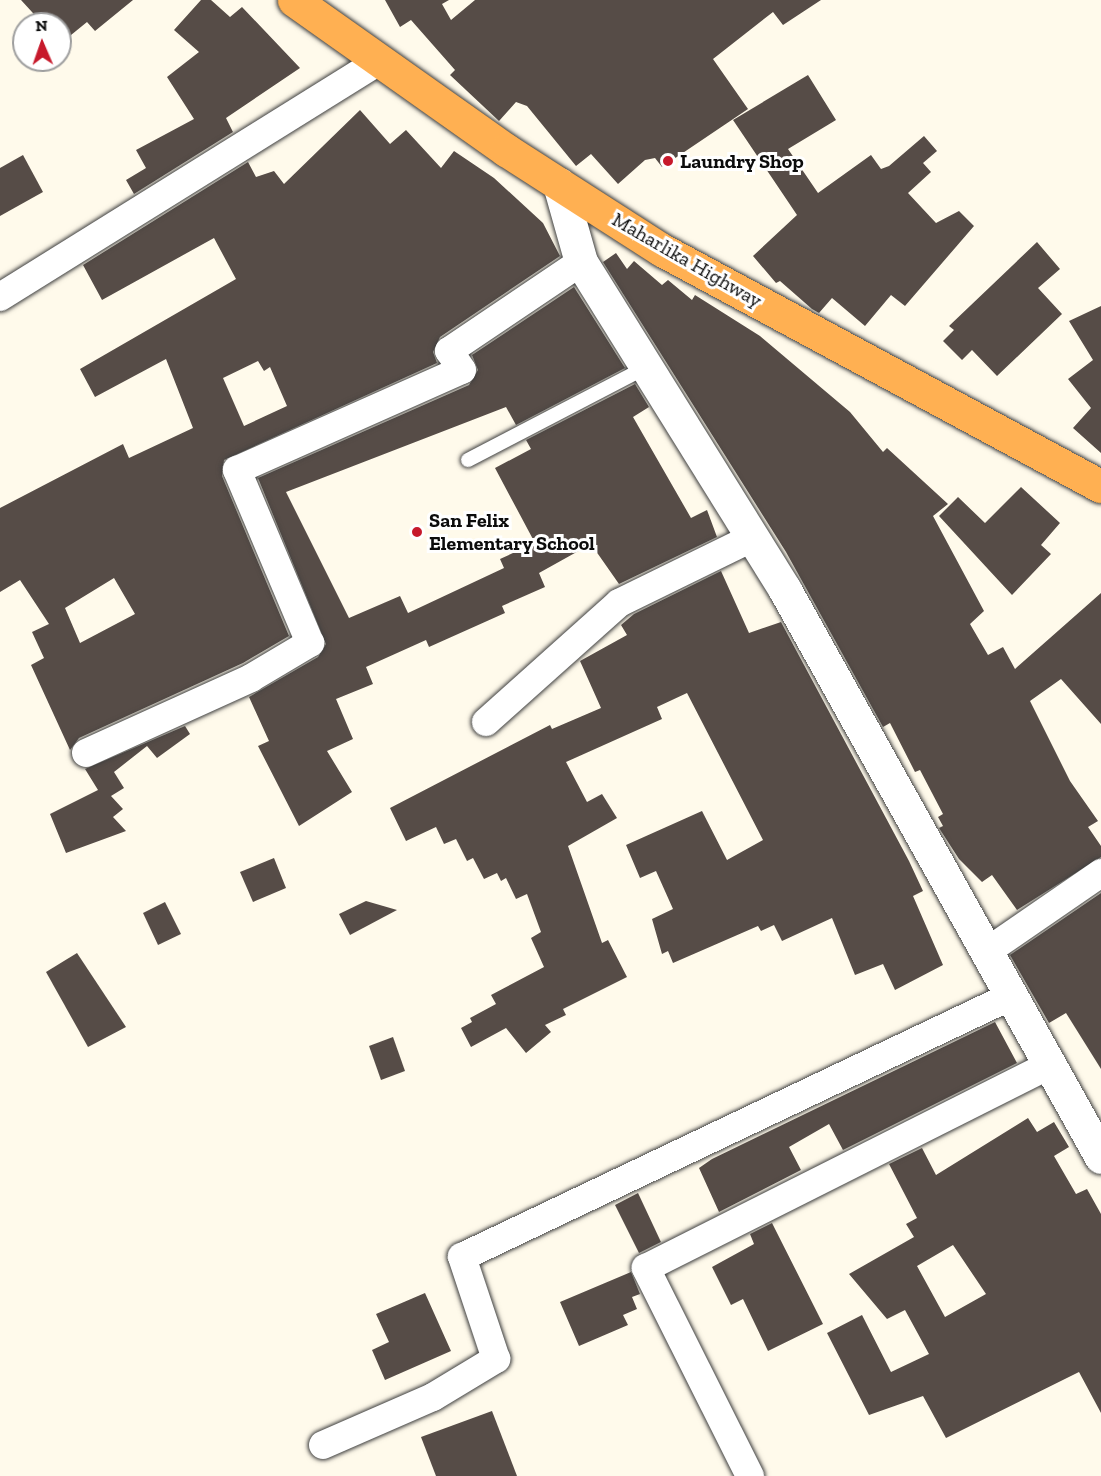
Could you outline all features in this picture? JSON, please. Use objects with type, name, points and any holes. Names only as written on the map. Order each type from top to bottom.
[{"type":"highway","name":"Maharlika Highway","points":[[294,0],[559,184],[662,250],[1101,486]]},
{"type":"street","points":[[0,297],[379,61]]},
{"type":"street","points":[[559,184],[581,262],[699,446],[754,537],[989,950],[1009,997],[1101,1157]]},
{"type":"street","points":[[86,753],[251,678],[310,643],[237,470],[462,370],[449,351],[581,262]]},
{"type":"street","points":[[486,722],[619,603],[754,537]]},
{"type":"street","points":[[989,950],[1101,873]]},
{"type":"street","points":[[323,1445],[433,1397],[496,1359],[462,1257],[1009,997]]},
{"type":"street","points":[[750,1476],[646,1268],[1049,1065]]},
{"type":"lane","points":[[468,460],[648,366]]},
{"type":"building","points":[[21,0],[133,0],[95,31],[87,22],[72,34],[72,12],[32,12]]},
{"type":"building","points":[[201,0],[211,0],[230,17],[242,7],[300,68],[226,118],[233,132],[134,194],[126,180],[146,168],[136,150],[194,119],[167,77],[199,52],[174,30]]},
{"type":"building","points":[[385,0],[449,0],[442,4],[451,20],[475,0],[821,0],[783,25],[773,12],[713,59],[748,109],[662,167],[655,158],[645,160],[618,184],[591,154],[576,166],[527,106],[516,102],[499,121],[450,75],[455,70],[411,20],[400,27]]},
{"type":"building","points":[[808,75],[836,120],[788,149],[818,193],[871,155],[881,169],[889,166],[924,136],[937,151],[923,163],[931,172],[908,193],[936,223],[959,211],[974,226],[905,306],[891,295],[865,326],[832,298],[819,313],[812,309],[780,281],[776,283],[753,256],[797,215],[733,120]]},
{"type":"building","points":[[360,110],[390,144],[406,130],[441,168],[454,151],[494,178],[543,223],[560,256],[440,337],[433,352],[437,363],[224,460],[222,476],[289,636],[243,663],[79,738],[70,750],[31,665],[44,658],[32,632],[49,624],[20,580],[0,592],[0,508],[123,444],[129,458],[193,428],[166,359],[95,397],[80,369],[236,279],[214,238],[102,300],[83,265],[248,162],[256,177],[274,171],[284,184]],"holes":[[[258,361],[264,371],[270,367],[287,406],[244,426],[223,378]],[[114,578],[135,614],[80,643],[65,608]]]},
{"type":"building","points":[[23,155],[43,192],[0,216],[0,168]]},
{"type":"building","points":[[1037,242],[1060,269],[1038,288],[1062,314],[997,376],[972,350],[962,360],[943,341],[954,330],[949,326]]},
{"type":"building","points":[[616,253],[627,269],[634,261],[662,285],[668,280],[692,300],[695,295],[760,336],[850,412],[883,452],[887,448],[948,504],[933,516],[984,611],[970,624],[988,655],[1003,647],[1015,669],[1101,593],[1101,724],[1061,679],[1030,701],[1070,781],[1098,821],[1088,827],[1101,846],[1101,857],[1017,910],[992,875],[982,882],[959,859],[939,828],[943,826],[938,817],[943,814],[920,770],[915,772],[890,723],[883,727],[786,552],[603,262]]},
{"type":"building","points":[[574,287],[625,368],[516,425],[506,407],[286,492],[349,618],[400,596],[408,613],[504,568],[500,559],[535,543],[495,468],[531,449],[526,440],[635,384],[649,407],[633,417],[691,518],[707,510],[717,537],[619,584],[591,544],[539,573],[545,587],[502,606],[505,613],[429,647],[426,640],[366,667],[373,684],[336,699],[353,739],[327,751],[352,792],[299,826],[258,746],[269,741],[249,697],[318,657],[326,644],[258,478],[469,385],[478,370],[472,355]]},
{"type":"building","points":[[1101,306],[1101,453],[1073,428],[1091,408],[1068,379],[1093,360],[1069,321]]},
{"type":"building","points":[[1021,487],[1060,523],[1041,545],[1051,554],[1012,595],[939,516],[958,497],[985,523]]},
{"type":"building","points":[[721,571],[749,633],[781,622],[909,861],[923,891],[913,896],[943,965],[895,990],[883,964],[855,975],[832,918],[782,941],[774,925],[761,931],[758,926],[673,963],[668,951],[662,954],[652,919],[673,909],[656,871],[640,878],[626,845],[702,811],[727,860],[763,840],[687,693],[657,707],[662,719],[566,762],[587,802],[602,794],[617,818],[568,846],[602,943],[608,940],[627,977],[563,1009],[566,1015],[545,1025],[551,1032],[526,1053],[506,1028],[471,1047],[461,1028],[472,1022],[470,1018],[496,1004],[491,995],[544,967],[531,938],[541,932],[527,894],[516,899],[506,878],[501,881],[497,873],[484,879],[473,858],[467,861],[456,839],[444,844],[436,827],[406,841],[390,808],[550,725],[552,729],[601,708],[580,661],[627,635],[621,625],[634,614]]},
{"type":"building","points":[[185,726],[190,734],[157,758],[147,746],[114,772],[124,788],[111,796],[123,809],[113,817],[126,831],[66,853],[50,814],[98,790],[85,769]]},
{"type":"building","points":[[274,858],[286,888],[253,902],[240,872]]},
{"type":"building","points":[[1101,893],[1101,1069],[1066,1013],[1049,1023],[1010,955]]},
{"type":"building","points":[[366,901],[397,910],[350,935],[339,914]]},
{"type":"building","points":[[165,902],[181,934],[158,945],[143,913]]},
{"type":"building","points":[[77,953],[126,1027],[88,1047],[46,972]]},
{"type":"building","points":[[995,1022],[1017,1063],[843,1150],[829,1124],[789,1147],[801,1170],[719,1212],[699,1168],[712,1159]]},
{"type":"building","points":[[393,1037],[405,1071],[381,1080],[369,1046]]},
{"type":"building","points":[[1028,1118],[1037,1132],[1054,1122],[1069,1147],[1054,1156],[1076,1194],[1087,1189],[1101,1214],[1101,1413],[1079,1372],[946,1438],[923,1396],[869,1415],[827,1333],[862,1315],[891,1372],[929,1354],[905,1310],[887,1319],[849,1274],[914,1237],[906,1224],[917,1218],[889,1164],[922,1148],[936,1175]],"holes":[[[953,1245],[986,1294],[945,1317],[917,1266]]]},
{"type":"building","points":[[638,1193],[661,1242],[639,1253],[615,1205]]},
{"type":"building","points":[[772,1223],[823,1324],[768,1351],[743,1299],[731,1305],[712,1267],[754,1244],[750,1234]]},
{"type":"building","points":[[631,1272],[640,1294],[632,1297],[637,1309],[623,1315],[628,1325],[579,1346],[560,1302]]},
{"type":"building","points":[[425,1293],[451,1351],[385,1380],[372,1350],[389,1342],[376,1314]]},
{"type":"building","points":[[492,1411],[517,1476],[436,1476],[421,1437]]},
{"type":"place","name":"Laundry Shop","points":[[668,161]]},
{"type":"place","name":"San Felix Elementary School","points":[[417,532]]}]
